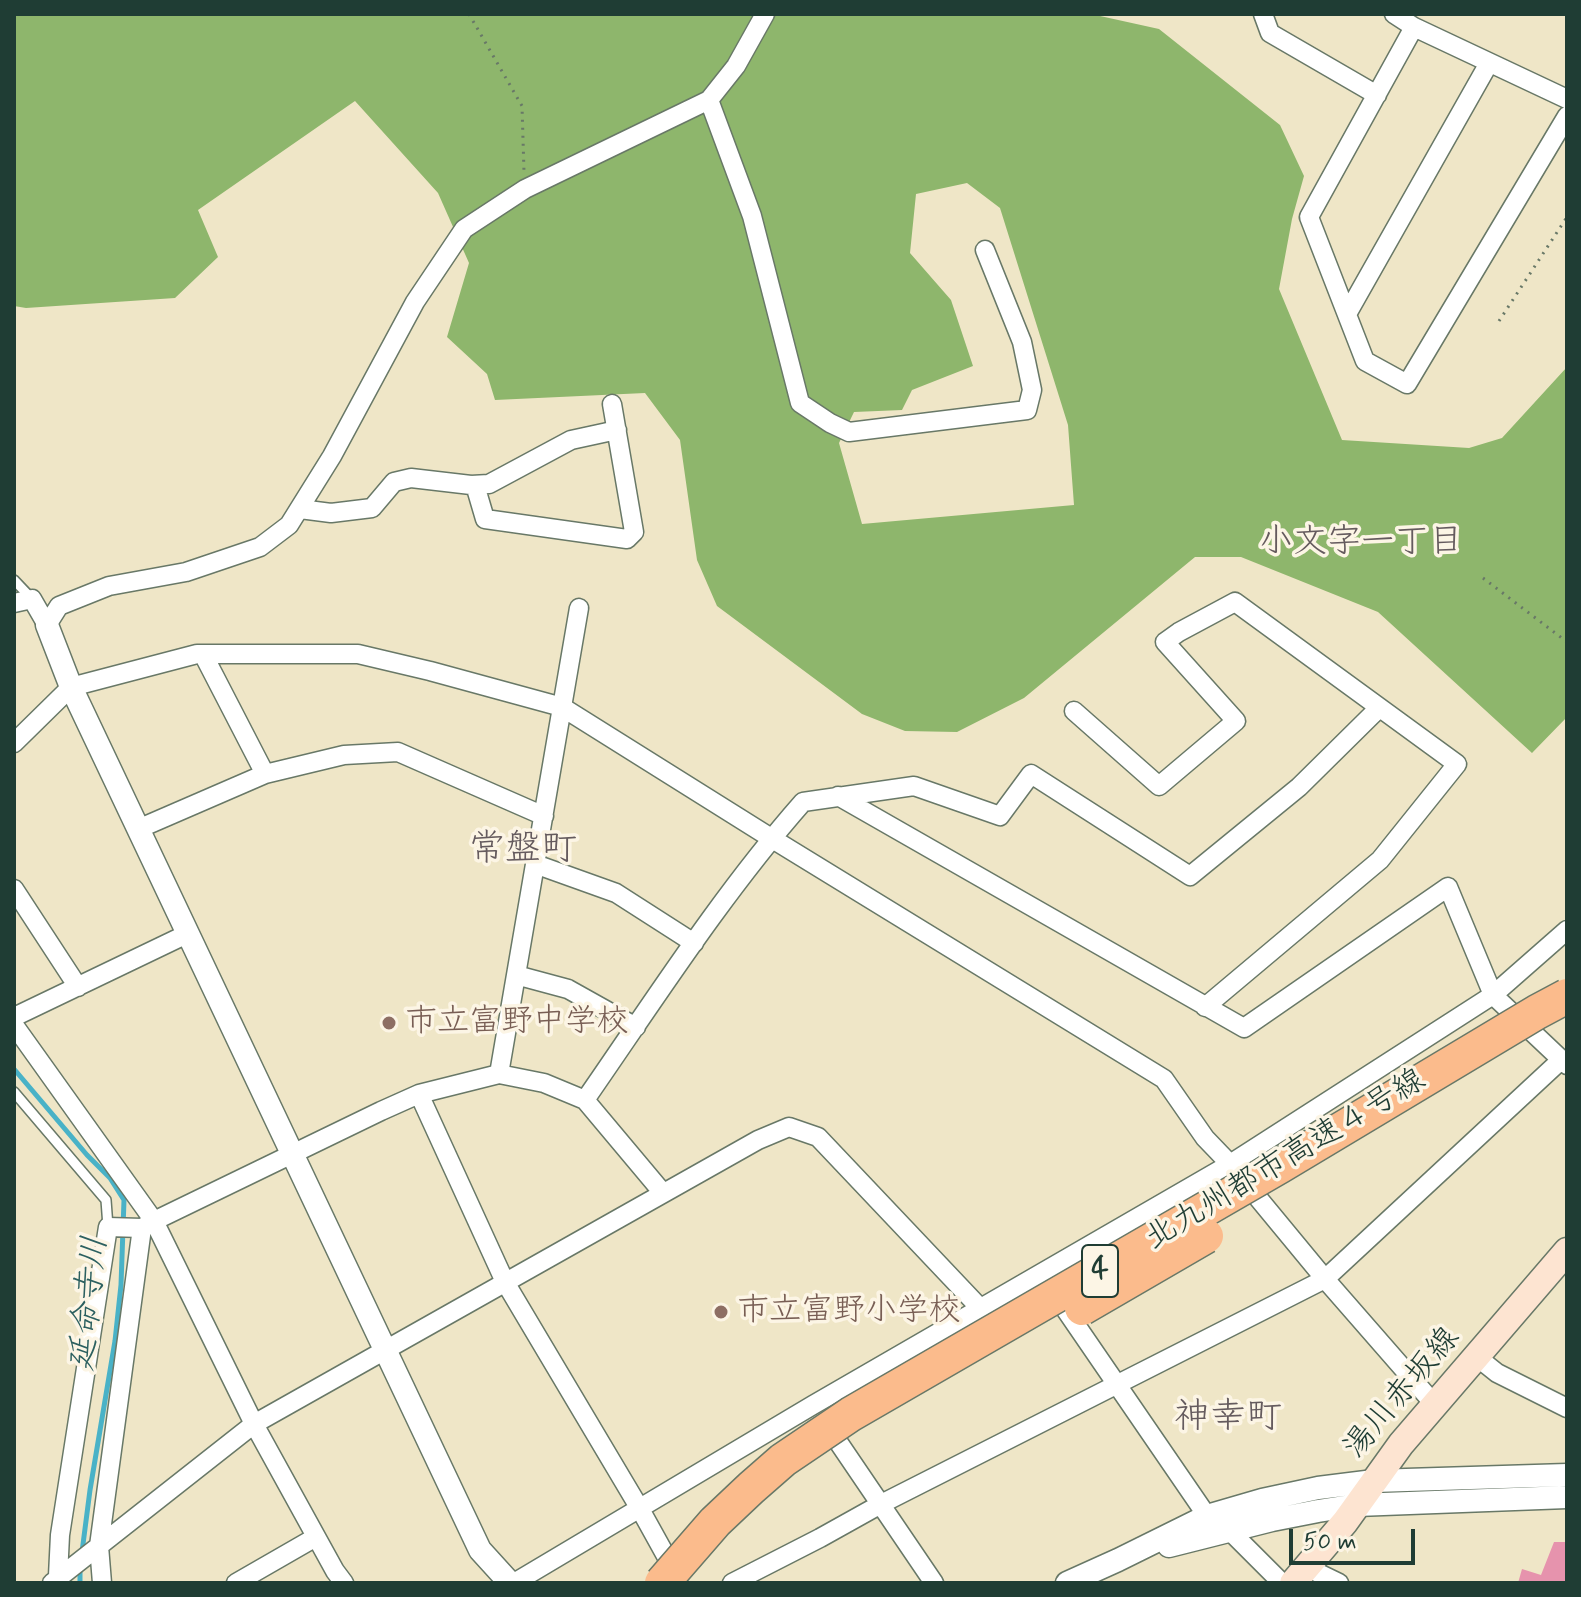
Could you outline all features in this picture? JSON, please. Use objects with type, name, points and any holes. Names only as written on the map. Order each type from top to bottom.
[{"type":"highway","name":"北九州都市高速４号線","points":[[662,1583],[715,1522],[751,1488],[783,1460],[851,1414],[1567,996]]},
{"type":"highway","name":"北九州都市高速４号線","points":[[688,1583],[761,1506],[815,1463],[988,1360],[1147,1271],[1567,1020]]},
{"type":"main road","name":"湯川赤坂線","points":[[1300,1576],[1401,1444],[1567,1251]]},
{"type":"street","points":[[47,625],[59,606],[109,586],[186,572],[260,547],[289,525],[332,456],[415,302],[464,229],[525,189],[709,100],[736,66],[765,14]]},
{"type":"street","points":[[1263,14],[1270,33],[1377,95]]},
{"type":"street","points":[[1394,14],[1414,27],[1567,99]]},
{"type":"street","points":[[1414,27],[1309,217],[1365,361],[1407,384],[1567,116]]},
{"type":"street","points":[[1347,314],[1489,63]]},
{"type":"street","points":[[709,100],[752,216],[800,403],[830,423],[849,432],[1027,410],[1032,390],[1022,342],[985,250]]},
{"type":"street","points":[[475,485],[485,519],[627,539],[634,532],[612,404]]},
{"type":"street","points":[[300,509],[331,513],[372,508],[394,482],[411,478],[489,484],[571,440],[617,430]]},
{"type":"street","points":[[23,601],[47,625],[71,687],[480,1550],[512,1583],[1230,1164],[1493,995],[1567,930]]},
{"type":"street","points":[[1074,711],[1159,786],[1236,721],[1165,642],[1235,602],[1457,764],[1380,860],[1205,1007]]},
{"type":"street","points":[[499,1074],[579,608]]},
{"type":"street","points":[[14,743],[71,687],[197,654],[358,654],[562,707],[1164,1079],[1205,1138],[1435,1405]]},
{"type":"street","points":[[203,654],[265,774]]},
{"type":"street","points":[[585,1100],[694,943],[771,838],[803,802],[914,786],[1000,816],[1031,774],[1190,876],[1299,787],[1379,708]]},
{"type":"street","points":[[138,829],[265,774],[344,755],[398,752],[544,816]]},
{"type":"street","points":[[732,1583],[1325,1279],[1564,1063],[1493,995],[1448,887],[1244,1028],[838,796]]},
{"type":"street","points":[[535,864],[616,893],[694,943]]},
{"type":"street","points":[[14,889],[78,987]]},
{"type":"street","points":[[14,1017],[187,934]]},
{"type":"street","points":[[516,975],[568,989],[636,1027]]},
{"type":"street","points":[[14,1025],[148,1224],[254,1424],[344,1583]]},
{"type":"street","points":[[57,1581],[60,1535],[108,1227],[148,1224],[292,1152],[419,1094],[499,1074],[544,1083],[585,1100],[663,1193]]},
{"type":"street","points":[[419,1094],[505,1282],[681,1583]]},
{"type":"street","points":[[57,1581],[254,1424],[758,1140],[789,1127],[818,1137],[981,1309]]},
{"type":"street","points":[[102,1583],[99,1546],[148,1224]]},
{"type":"street","points":[[1041,1274],[1207,1516]]},
{"type":"street","points":[[1477,1357],[1497,1373],[1567,1408]]},
{"type":"street","points":[[813,1405],[934,1583]]},
{"type":"street","points":[[1067,1583],[1207,1516],[1262,1500],[1374,1481],[1567,1475]]},
{"type":"street","points":[[1118,1560],[1229,1530],[1357,1505],[1567,1497]]},
{"type":"street","points":[[1229,1530],[1282,1583]]},
{"type":"street","points":[[236,1583],[316,1537]]},
{"type":"street","points":[[1300,1576],[1339,1583]]},
{"type":"lane","points":[[14,580],[23,601]]},
{"type":"lane","points":[[14,1092],[106,1200],[108,1227]]},
{"type":"path","points":[[469,14],[522,106],[525,189]]},
{"type":"path","points":[[1499,321],[1567,217]]},
{"type":"path","points":[[1483,578],[1567,642]]},
{"type":"green space","points":[[14,14],[1091,14],[1159,29],[1280,125],[1304,176],[1292,219],[1279,289],[1342,440],[1469,448],[1502,438],[1567,367],[1567,717],[1532,753],[1378,612],[1241,557],[1195,557],[1024,698],[957,732],[905,731],[862,714],[717,606],[697,560],[680,440],[645,393],[495,400],[487,374],[447,337],[469,263],[438,193],[355,101],[198,210],[218,257],[175,298],[26,308],[14,306]],"holes":[[[967,183],[1000,208],[1068,425],[1074,505],[862,524],[839,443],[854,412],[902,410],[912,390],[973,366],[951,300],[910,253],[916,194]]]},
{"type":"building","points":[[1554,1542],[1567,1542],[1567,1583],[1518,1583],[1522,1569],[1541,1575]]},
{"type":"waterway","name":"延命寺川","points":[[14,1069],[110,1178],[124,1200],[121,1285],[115,1341],[82,1552]]},
{"type":"waterway","name":"延命寺川","points":[[80,1566],[80,1583]]},
{"type":"place","name":"市立富野中学校","points":[[389,1023]]},
{"type":"place","name":"市立富野小学校","points":[[721,1312]]},
{"type":"district","name":"小文字一丁目","points":[[1361,544]]},
{"type":"district","name":"常盤町","points":[[523,851]]},
{"type":"district","name":"神幸町","points":[[1228,1419]]}]
